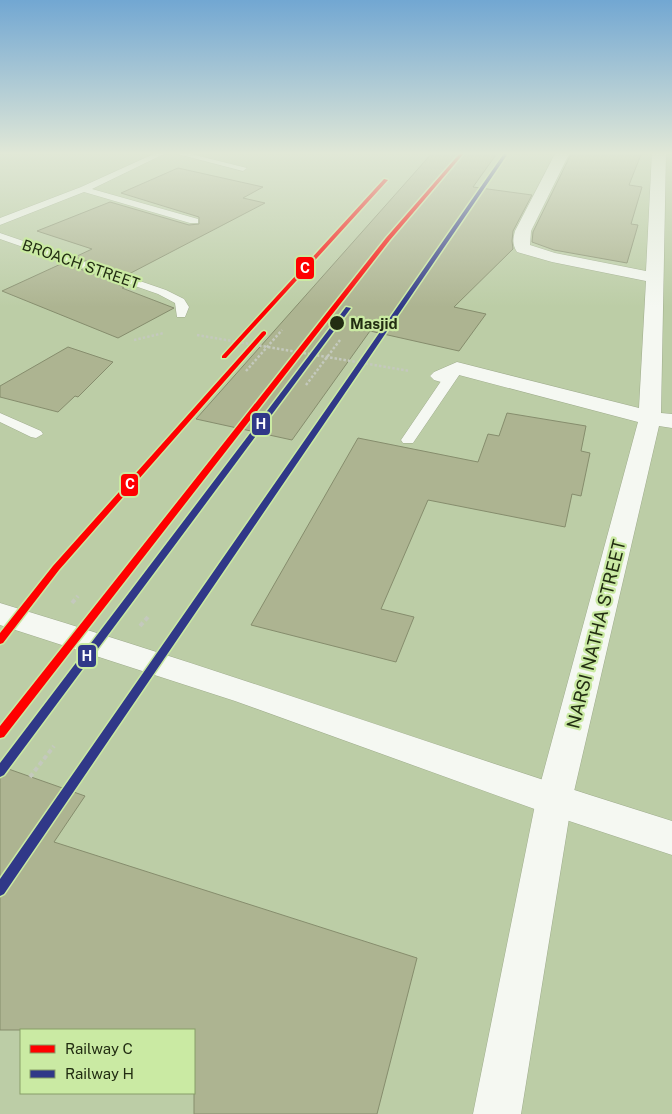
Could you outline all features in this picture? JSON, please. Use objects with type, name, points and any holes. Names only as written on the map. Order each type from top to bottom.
[{"type":"street","points":[[537,204],[523,231],[520,242],[523,248],[552,257],[654,278]]},
{"type":"street","name":"NARSI NATHA STREET","points":[[497,1114],[554,800],[661,419],[654,278],[657,204]]},
{"type":"street","points":[[449,372],[661,419]]},
{"type":"street","points":[[0,614],[246,692],[554,800],[672,838]]},
{"type":"lane","points":[[0,222],[46,204]]},
{"type":"lane","points":[[136,204],[194,221]]},
{"type":"lane","name":"BROACH STREET","points":[[0,236],[162,292],[180,301],[183,307],[181,314]]},
{"type":"lane","points":[[408,440],[449,372]]},
{"type":"lane","points":[[0,417],[36,434]]},
{"type":"path","points":[[246,371],[282,330]]},
{"type":"path","points":[[134,340],[172,331]]},
{"type":"path","points":[[191,334],[267,348],[399,368]]},
{"type":"path","points":[[306,385],[340,340]]},
{"type":"path","points":[[30,777],[54,746]]},
{"type":"building","points":[[105,204],[117,204],[189,225],[199,224],[199,217],[157,204],[263,204],[127,275],[75,257],[92,249],[37,231]]},
{"type":"building","points":[[387,204],[527,204],[513,231],[513,249],[454,307],[486,314],[459,351],[370,331],[292,440],[196,419]]},
{"type":"building","points":[[547,204],[637,204],[631,224],[638,225],[627,263],[554,250],[532,242],[533,232]]},
{"type":"building","points":[[63,263],[114,281],[112,282],[124,287],[122,288],[174,308],[118,338],[2,291]]},
{"type":"building","points":[[68,347],[113,362],[78,397],[75,396],[58,412],[0,397],[0,386]]},
{"type":"building","points":[[507,413],[586,426],[581,451],[590,453],[581,496],[572,494],[565,527],[428,500],[381,609],[414,617],[396,662],[251,625],[358,438],[478,462],[488,434],[499,436]]},
{"type":"building","points":[[0,766],[85,796],[54,842],[417,958],[377,1114],[194,1114],[195,1029],[0,1030]]},
{"type":"rail line","name":"C","points":[[224,357],[364,204]]},
{"type":"rail line","name":"C","points":[[0,734],[388,239],[418,204]]},
{"type":"rail line","name":"H","points":[[0,890],[471,204]]},
{"type":"rail line","name":"H","points":[[0,772],[348,308]]},
{"type":"rail line","name":"C","points":[[0,640],[56,568],[264,333]]},
{"type":"place","name":"Masjid","points":[[337,323]]}]
